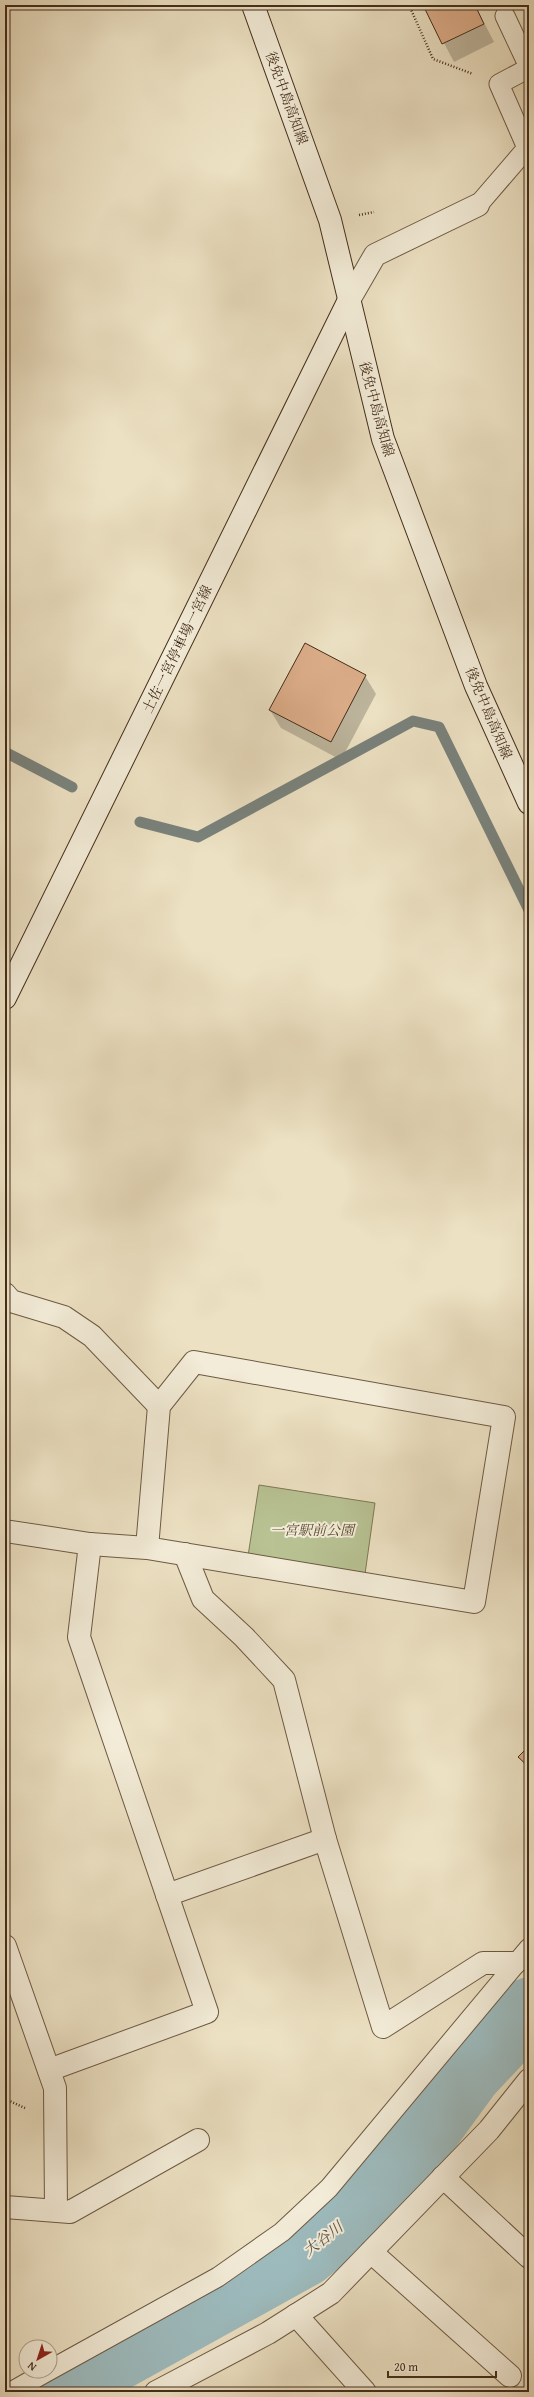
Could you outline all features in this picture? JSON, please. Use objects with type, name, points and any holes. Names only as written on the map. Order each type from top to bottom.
[{"type":"street","name":"後免中島高知線","points":[[253,5],[330,220],[383,439],[476,686],[529,803]]},
{"type":"street","name":"土佐一宮停車場一宮線","points":[[5,998],[349,300],[375,255],[478,205]]},
{"type":"street","points":[[5,1294],[11,1301],[64,1317],[92,1336],[159,1406]]},
{"type":"street","points":[[5,1531],[90,1544],[148,1548],[474,1602],[504,1417],[194,1362],[159,1406],[148,1548]]},
{"type":"street","points":[[49,2070],[207,2012],[79,1636],[90,1544]]},
{"type":"street","points":[[185,1554],[203,1599],[244,1637],[284,1680],[325,1839],[383,2026],[483,1963],[522,1955]]},
{"type":"street","points":[[167,1895],[325,1839]]},
{"type":"street","points":[[5,1946],[55,2088],[56,2210]]},
{"type":"street","points":[[156,2392],[268,2333],[331,2293],[489,2130],[529,2080]]},
{"type":"street","points":[[5,2207],[70,2212],[198,2140]]},
{"type":"street","points":[[443,2177],[529,2257]]},
{"type":"street","points":[[371,2252],[510,2376]]},
{"type":"street","points":[[296,2315],[365,2392]]},
{"type":"lane","points":[[478,205],[527,148],[499,84],[529,68],[505,16]]},
{"type":"lane","points":[[58,2365],[218,2277],[282,2232],[329,2188],[522,1955]]},
{"type":"lane","points":[[11,2392],[33,2379]]},
{"type":"path","points":[[409,5],[433,59],[499,84]]},
{"type":"green space","name":"一宮駅前公園","points":[[259,1485],[375,1503],[365,1574],[248,1556]]},
{"type":"building","points":[[423,5],[475,5],[484,24],[442,44]]},
{"type":"building","points":[[305,643],[366,675],[331,742],[269,710]]},
{"type":"building","points":[[529,1746],[529,1767],[518,1757]]},
{"type":"waterway","points":[[140,822],[198,837],[413,721],[439,727],[529,910]]},
{"type":"waterway","points":[[5,752],[72,787]]},
{"type":"waterway","name":"大谷川","points":[[56,2392],[305,2254],[346,2221],[431,2126],[469,2074],[529,2010]]}]
